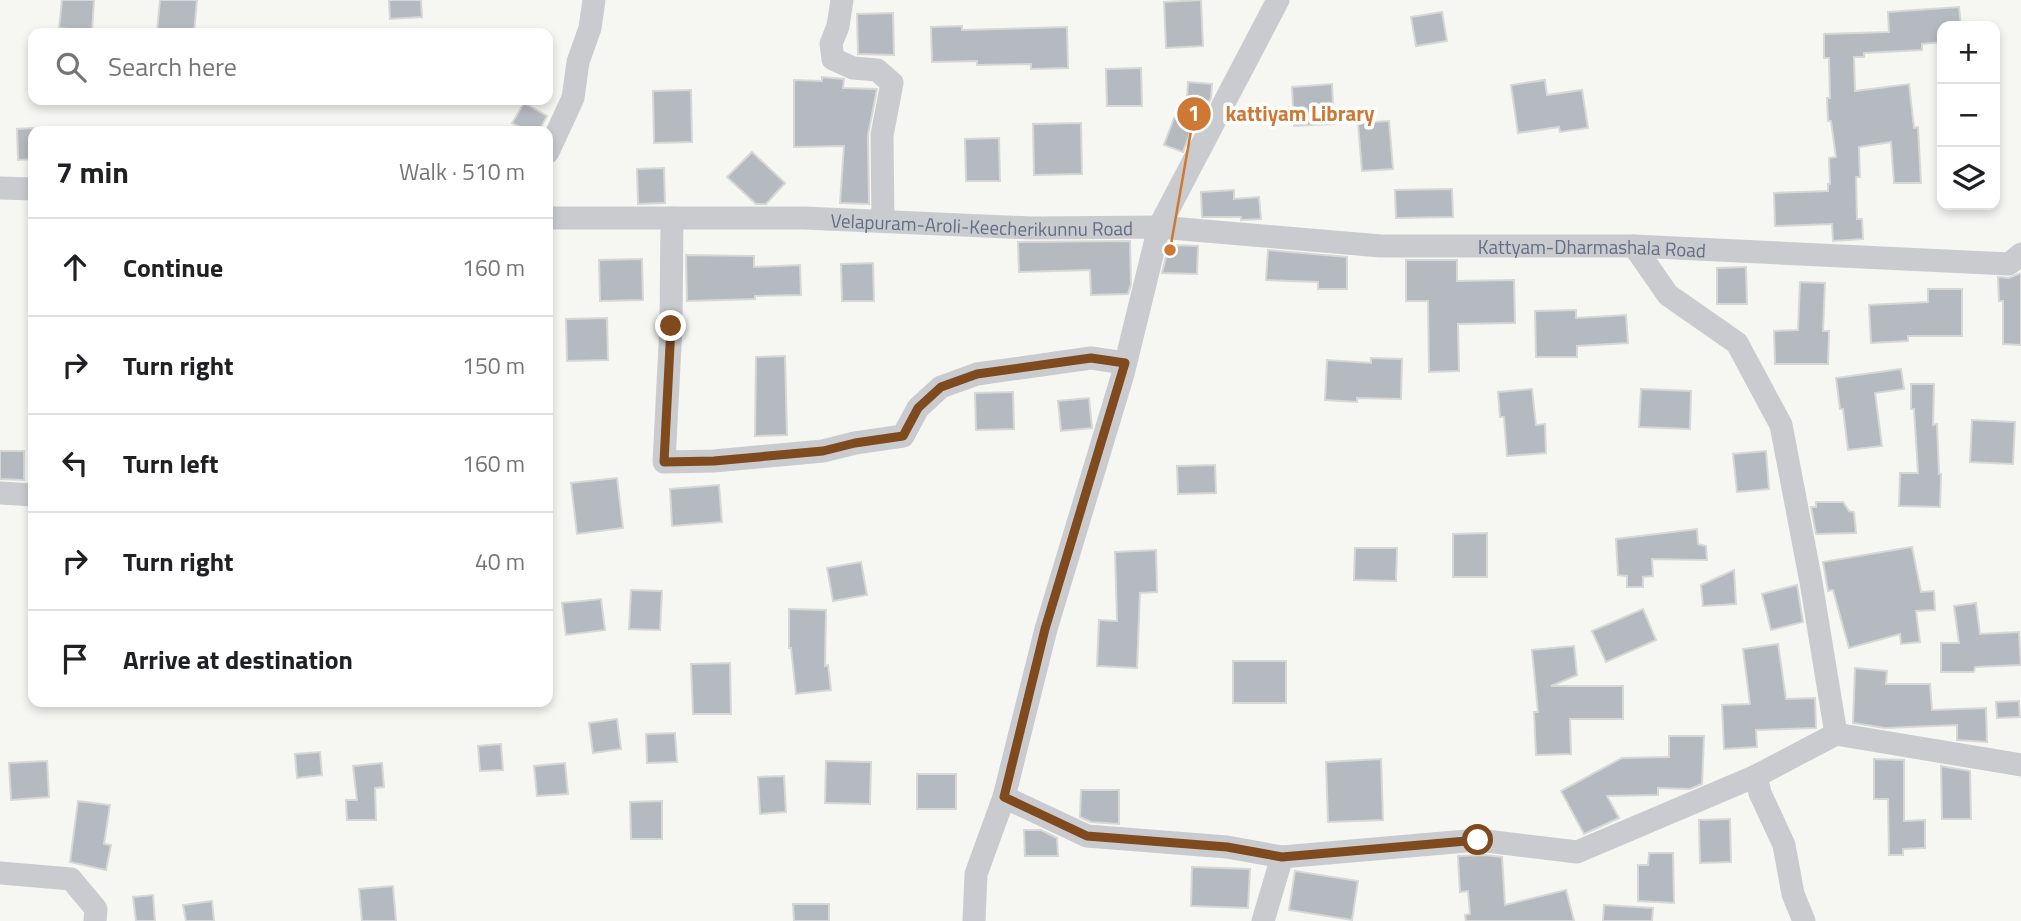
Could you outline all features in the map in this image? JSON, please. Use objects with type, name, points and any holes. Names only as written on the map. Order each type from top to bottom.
[{"type":"street","points":[[553,141],[573,98],[578,62],[590,28],[594,0]]},
{"type":"street","points":[[842,0],[838,26],[831,44],[833,59],[853,68],[877,70],[892,83],[882,135],[883,221]]},
{"type":"street","points":[[1159,227],[1278,0]]},
{"type":"street","points":[[0,188],[28,189]]},
{"type":"street","name":"Velapuram-Aroli-Keecherikunnu Road","points":[[553,218],[804,218],[1031,228],[1159,227],[1125,363],[1045,629],[1004,797],[976,874],[974,921]]},
{"type":"street","points":[[672,218],[671,326],[664,462],[714,461],[823,451],[903,436],[918,408],[941,387],[977,374],[1091,358],[1125,363]]},
{"type":"street","name":"Kattyam-Dharmashala Road","points":[[1159,227],[1381,246],[1634,246],[2017,260]]},
{"type":"street","points":[[1634,246],[1668,295],[1737,343],[1781,425],[1836,734]]},
{"type":"street","points":[[0,493],[28,495]]},
{"type":"street","points":[[1004,797],[1087,836],[1227,847],[1282,857],[1478,840],[1577,852],[1756,776],[1836,734],[2021,765]]},
{"type":"street","points":[[1756,776],[1760,793],[1784,845],[1793,894],[1804,921]]},
{"type":"street","points":[[1263,921],[1282,857]]},
{"type":"street","points":[[0,873],[71,879],[96,909],[95,921]]},
{"type":"building","points":[[62,0],[94,0],[92,28],[59,28]]},
{"type":"building","points":[[160,0],[197,0],[194,28],[157,28]]},
{"type":"building","points":[[389,0],[421,0],[422,17],[390,19]]},
{"type":"building","points":[[1201,0],[1203,46],[1166,48],[1164,2]]},
{"type":"building","points":[[1959,7],[1960,21],[1937,21],[1937,42],[1922,44],[1922,50],[1864,53],[1864,57],[1854,57],[1855,91],[1909,84],[1914,128],[1918,127],[1921,183],[1894,183],[1891,142],[1859,147],[1860,177],[1856,177],[1857,219],[1862,219],[1863,239],[1833,241],[1832,224],[1775,226],[1774,193],[1828,191],[1830,184],[1829,158],[1836,157],[1831,121],[1828,121],[1829,58],[1824,58],[1824,34],[1889,32],[1888,12]]},
{"type":"building","points":[[1442,12],[1447,41],[1416,46],[1411,17]]},
{"type":"building","points":[[893,13],[894,55],[858,54],[857,14]]},
{"type":"building","points":[[962,26],[962,30],[1067,27],[1068,68],[1031,69],[1031,64],[977,65],[977,61],[932,62],[931,27]]},
{"type":"building","points":[[1141,68],[1142,106],[1107,106],[1106,69]]},
{"type":"building","points":[[822,77],[844,79],[843,88],[877,89],[868,135],[869,204],[840,203],[844,146],[794,147],[794,80],[822,81]]},
{"type":"building","points":[[1545,80],[1547,95],[1582,90],[1588,128],[1560,132],[1559,127],[1518,133],[1511,85]]},
{"type":"building","points":[[1188,82],[1212,84],[1211,98],[1202,116],[1186,114]]},
{"type":"building","points":[[1332,84],[1334,124],[1294,126],[1292,87]]},
{"type":"building","points":[[691,90],[692,142],[654,143],[653,91]]},
{"type":"building","points":[[523,105],[547,116],[542,126],[518,126],[512,123]]},
{"type":"building","points":[[1174,118],[1193,125],[1183,152],[1164,145]]},
{"type":"building","points":[[1389,121],[1393,169],[1362,171],[1358,123]]},
{"type":"building","points":[[1081,123],[1082,174],[1034,175],[1033,124]]},
{"type":"building","points":[[28,128],[28,159],[18,160],[17,129]]},
{"type":"building","points":[[999,138],[1000,181],[966,181],[965,139]]},
{"type":"building","points":[[752,152],[785,183],[766,204],[756,204],[727,177]]},
{"type":"building","points":[[664,168],[665,203],[638,204],[637,169]]},
{"type":"building","points":[[1452,189],[1453,217],[1396,218],[1395,190]]},
{"type":"building","points":[[1234,190],[1234,199],[1259,197],[1261,219],[1202,217],[1201,192]]},
{"type":"building","points":[[1130,241],[1131,284],[1128,294],[1091,295],[1090,270],[1019,272],[1018,242]]},
{"type":"building","points":[[1169,245],[1198,246],[1197,274],[1162,273]]},
{"type":"building","points":[[1268,250],[1347,257],[1347,289],[1318,289],[1318,282],[1266,280]]},
{"type":"building","points":[[686,255],[754,256],[754,267],[800,265],[801,295],[687,301]]},
{"type":"building","points":[[642,259],[643,300],[600,301],[599,260]]},
{"type":"building","points":[[1406,260],[1457,260],[1457,281],[1514,280],[1515,323],[1458,324],[1459,371],[1429,372],[1428,301],[1406,301]]},
{"type":"building","points":[[873,263],[874,301],[842,301],[841,264]]},
{"type":"building","points":[[1746,267],[1747,304],[1717,304],[1717,268]]},
{"type":"building","points":[[2021,273],[2021,345],[2003,344],[2003,301],[1999,301],[1998,277],[2009,278]]},
{"type":"building","points":[[1800,282],[1825,283],[1823,331],[1829,331],[1828,364],[1775,364],[1774,331],[1798,330]]},
{"type":"building","points":[[1928,289],[1962,289],[1962,336],[1908,336],[1908,341],[1871,343],[1869,305],[1928,302]]},
{"type":"building","points":[[1576,310],[1576,318],[1626,315],[1628,343],[1577,346],[1577,357],[1536,357],[1535,311]]},
{"type":"building","points":[[607,318],[608,360],[567,361],[566,319]]},
{"type":"building","points":[[785,356],[787,435],[755,436],[756,357]]},
{"type":"building","points":[[1371,358],[1402,359],[1401,399],[1357,398],[1357,402],[1325,400],[1327,360],[1371,363]]},
{"type":"building","points":[[1901,369],[1904,389],[1875,393],[1882,446],[1848,450],[1836,378]]},
{"type":"building","points":[[1911,384],[1934,384],[1933,425],[1937,424],[1941,474],[1940,507],[1899,506],[1900,473],[1918,473]]},
{"type":"building","points":[[1532,389],[1536,425],[1545,424],[1546,453],[1507,456],[1504,417],[1500,417],[1498,392]]},
{"type":"building","points":[[1641,389],[1691,391],[1690,429],[1639,427]]},
{"type":"building","points":[[1013,392],[1014,429],[976,430],[975,393]]},
{"type":"building","points":[[1089,398],[1092,428],[1061,431],[1058,401]]},
{"type":"building","points":[[1972,420],[2015,422],[2013,464],[1970,462]]},
{"type":"building","points":[[0,451],[24,451],[24,480],[0,479]]},
{"type":"building","points":[[1766,451],[1769,489],[1737,492],[1733,454]]},
{"type":"building","points":[[1215,465],[1216,493],[1178,494],[1177,466]]},
{"type":"building","points":[[617,478],[623,528],[577,534],[571,483]]},
{"type":"building","points":[[719,485],[722,522],[672,526],[670,489]]},
{"type":"building","points":[[1816,502],[1843,502],[1849,511],[1854,512],[1856,533],[1816,534],[1811,507],[1816,507]]},
{"type":"building","points":[[1697,529],[1698,544],[1706,546],[1707,560],[1652,559],[1653,576],[1643,577],[1643,587],[1627,587],[1627,576],[1618,575],[1616,539]]},
{"type":"building","points":[[1487,533],[1487,577],[1453,577],[1453,534]]},
{"type":"building","points":[[1912,547],[1921,592],[1934,591],[1935,610],[1916,611],[1920,642],[1901,644],[1900,634],[1849,648],[1833,590],[1828,591],[1823,562]]},
{"type":"building","points":[[1355,548],[1397,548],[1396,581],[1354,580]]},
{"type":"building","points":[[1156,550],[1157,592],[1140,593],[1137,668],[1097,666],[1099,620],[1117,621],[1115,552]]},
{"type":"building","points":[[861,562],[867,595],[833,601],[827,568]]},
{"type":"building","points":[[1734,570],[1736,604],[1703,606],[1701,585]]},
{"type":"building","points":[[1797,585],[1803,622],[1771,630],[1762,594]]},
{"type":"building","points":[[631,590],[662,591],[660,630],[629,629]]},
{"type":"building","points":[[601,599],[605,630],[566,635],[562,603]]},
{"type":"building","points":[[1976,603],[1980,634],[2019,632],[2021,665],[1975,667],[1974,672],[1941,672],[1941,643],[1959,643],[1954,606]]},
{"type":"building","points":[[789,609],[826,610],[825,666],[828,665],[831,690],[796,694],[789,648]]},
{"type":"building","points":[[1643,609],[1656,640],[1606,662],[1592,631]]},
{"type":"building","points":[[1778,644],[1786,699],[1815,698],[1816,728],[1756,730],[1757,747],[1724,749],[1722,705],[1750,704],[1743,649]]},
{"type":"building","points":[[1574,646],[1577,675],[1551,686],[1623,686],[1623,719],[1570,719],[1571,754],[1536,755],[1534,712],[1538,712],[1532,650]]},
{"type":"building","points":[[1233,661],[1286,661],[1286,703],[1233,703]]},
{"type":"building","points":[[730,663],[731,714],[693,714],[691,664]]},
{"type":"building","points":[[1855,668],[1887,671],[1886,684],[1930,684],[1932,710],[1986,708],[1987,742],[1957,740],[1957,725],[1885,728],[1853,723]]},
{"type":"building","points":[[2019,701],[2020,717],[1997,718],[1996,702]]},
{"type":"building","points":[[617,719],[621,749],[593,753],[589,723]]},
{"type":"building","points":[[675,733],[677,762],[647,763],[646,734]]},
{"type":"building","points":[[1669,736],[1704,736],[1702,784],[1690,789],[1658,788],[1658,795],[1607,796],[1619,818],[1584,834],[1561,791],[1622,758],[1669,757]]},
{"type":"building","points":[[501,744],[503,770],[480,771],[478,746]]},
{"type":"building","points":[[320,752],[322,775],[297,778],[295,754]]},
{"type":"building","points":[[1381,759],[1383,820],[1328,822],[1326,762]]},
{"type":"building","points":[[1874,759],[1904,760],[1904,821],[1925,820],[1925,848],[1903,849],[1903,855],[1889,855],[1888,799],[1874,799]]},
{"type":"building","points":[[47,761],[49,797],[11,800],[9,763]]},
{"type":"building","points":[[826,761],[871,762],[870,804],[825,803]]},
{"type":"building","points":[[382,763],[384,787],[375,788],[376,820],[347,820],[346,800],[357,800],[353,766]]},
{"type":"building","points":[[565,763],[568,794],[537,796],[534,766]]},
{"type":"building","points":[[1941,766],[1970,771],[1971,819],[1942,819]]},
{"type":"building","points":[[917,774],[956,774],[956,809],[917,809]]},
{"type":"building","points":[[784,776],[786,812],[760,814],[758,777]]},
{"type":"building","points":[[1081,790],[1119,790],[1119,824],[1091,822],[1080,817]]},
{"type":"building","points":[[78,801],[110,805],[104,844],[111,845],[106,870],[70,862]]},
{"type":"building","points":[[662,801],[662,839],[631,839],[630,802]]},
{"type":"building","points":[[1730,819],[1731,862],[1700,863],[1699,820]]},
{"type":"building","points":[[1024,830],[1041,830],[1057,838],[1058,856],[1025,856]]},
{"type":"building","points":[[1649,853],[1673,853],[1674,903],[1638,901],[1638,865],[1648,865]]},
{"type":"building","points":[[1458,856],[1502,857],[1505,905],[1566,890],[1574,921],[1466,921],[1465,915],[1470,914],[1468,891],[1460,892]]},
{"type":"building","points":[[1192,867],[1250,869],[1248,908],[1191,906]]},
{"type":"building","points":[[1295,871],[1358,881],[1352,920],[1289,910]]},
{"type":"building","points":[[393,886],[396,921],[362,921],[359,889]]},
{"type":"building","points":[[153,895],[155,921],[136,921],[133,897]]},
{"type":"building","points":[[212,901],[214,921],[186,921],[183,905]]},
{"type":"building","points":[[793,904],[829,904],[829,921],[794,921]]},
{"type":"building","points":[[1604,905],[1653,908],[1652,921],[1603,921]]},
{"type":"place","name":"kattiyam Library","points":[[1170,250]]},
{"type":"route","points":[[671,326],[664,462],[714,461],[823,451],[903,436],[918,408],[941,387],[977,374],[1091,358],[1125,363],[1045,629],[1004,797],[1087,836],[1227,847],[1282,857],[1478,840]]}]
